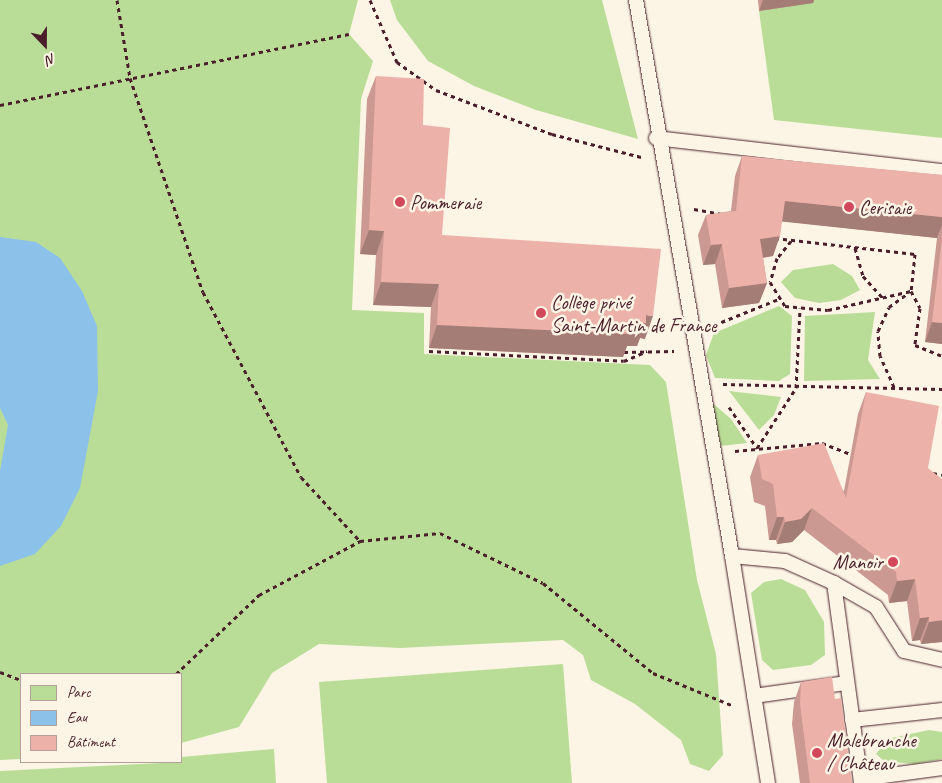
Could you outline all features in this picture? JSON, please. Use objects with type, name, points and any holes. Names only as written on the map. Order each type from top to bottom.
[{"type":"lane","points":[[636,0],[656,138],[715,453],[768,783]]},
{"type":"lane","points":[[656,138],[942,171]]},
{"type":"lane","points":[[732,556],[785,561],[834,583],[876,607],[904,651],[942,660]]},
{"type":"lane","points":[[834,583],[861,781],[942,768]]},
{"type":"lane","points":[[754,696],[847,683]]},
{"type":"lane","points":[[852,720],[942,710]]},
{"type":"path","points":[[117,0],[130,78],[204,292],[301,477],[360,541]]},
{"type":"path","points":[[370,0],[397,62],[436,90],[552,134],[661,161]]},
{"type":"path","points":[[0,105],[349,34]]},
{"type":"path","points":[[669,205],[725,215]]},
{"type":"path","points":[[772,236],[791,241],[915,254],[911,291],[920,308],[915,345],[942,356]]},
{"type":"path","points":[[791,241],[777,258],[770,282],[785,306],[828,310],[911,291]]},
{"type":"path","points":[[855,248],[863,276],[883,298]]},
{"type":"path","points":[[894,387],[880,356],[878,331],[889,306],[911,291]]},
{"type":"path","points":[[693,333],[781,298]]},
{"type":"path","points":[[757,448],[796,388],[800,308]]},
{"type":"path","points":[[429,351],[624,360],[647,351]]},
{"type":"path","points":[[624,352],[697,351]]},
{"type":"path","points":[[702,382],[796,388],[894,387],[942,389]]},
{"type":"path","points":[[702,382],[736,414],[757,448]]},
{"type":"path","points":[[715,453],[822,443],[858,456]]},
{"type":"path","points":[[923,470],[942,475]]},
{"type":"path","points":[[177,673],[260,595],[360,541],[440,533],[543,584],[653,674],[758,716]]},
{"type":"path","points":[[0,672],[20,680]]},
{"type":"green space","points":[[0,0],[358,0],[349,34],[373,61],[361,99],[352,310],[424,313],[424,354],[650,365],[666,382],[697,580],[716,654],[723,755],[709,771],[690,764],[681,740],[635,704],[591,680],[583,655],[563,640],[400,648],[319,644],[272,673],[239,727],[182,743],[182,673],[20,673],[20,759],[0,760]]},
{"type":"green space","points":[[390,0],[602,0],[638,139],[536,110],[474,86],[428,61],[397,20]]},
{"type":"green space","points":[[812,0],[942,0],[942,138],[774,120],[759,11]]},
{"type":"green space","points":[[833,264],[852,276],[860,290],[841,300],[819,303],[795,298],[781,282],[793,270]]},
{"type":"green space","points":[[779,306],[792,316],[790,374],[779,381],[715,378],[706,355],[714,333]]},
{"type":"green space","points":[[875,312],[868,360],[880,379],[804,381],[805,316]]},
{"type":"green space","points":[[729,391],[781,397],[774,415],[759,430]]},
{"type":"green space","points":[[709,400],[731,419],[747,443],[721,446]]},
{"type":"green space","points":[[781,579],[805,590],[824,622],[825,655],[811,665],[773,670],[762,660],[751,593],[764,582]]},
{"type":"green space","points":[[563,664],[572,783],[327,783],[319,682]]},
{"type":"green space","points":[[929,730],[942,732],[942,759],[914,764],[884,761],[876,754],[887,739]]},
{"type":"green space","points":[[274,749],[276,783],[0,783],[0,771],[182,763],[182,757]]},
{"type":"water","points":[[0,237],[36,242],[60,258],[82,291],[97,326],[98,391],[80,488],[61,526],[35,554],[0,566],[0,471],[8,425],[0,408]]},
{"type":"building","points":[[376,76],[424,79],[423,125],[450,128],[442,235],[661,249],[653,316],[646,315],[646,323],[633,323],[632,334],[437,325],[439,284],[381,282],[384,231],[369,230]]},
{"type":"building","points":[[742,156],[942,175],[942,217],[785,201],[780,236],[760,239],[767,283],[729,288],[722,244],[711,245],[706,215],[736,211]]},
{"type":"building","points":[[942,239],[942,323],[932,322]]},
{"type":"building","name":"Manoir","points":[[866,392],[939,406],[928,468],[942,479],[942,620],[929,622],[929,617],[920,618],[915,579],[897,581],[896,572],[812,508],[801,519],[785,522],[784,517],[777,517],[773,484],[762,479],[758,455],[824,443],[846,498]]},
{"type":"building","name":"Malebranche / Château","points":[[832,677],[835,699],[841,698],[852,783],[810,783],[800,704],[801,682]]},
{"type":"place","name":"Pommeraie","points":[[400,202]]},
{"type":"place","name":"Cerisaie","points":[[849,207]]},
{"type":"place","name":"Collège privé Saint-Martin de France","points":[[541,313]]},
{"type":"place","name":"Manoir","points":[[893,562]]},
{"type":"place","name":"Malebranche / Château","points":[[817,753]]}]
